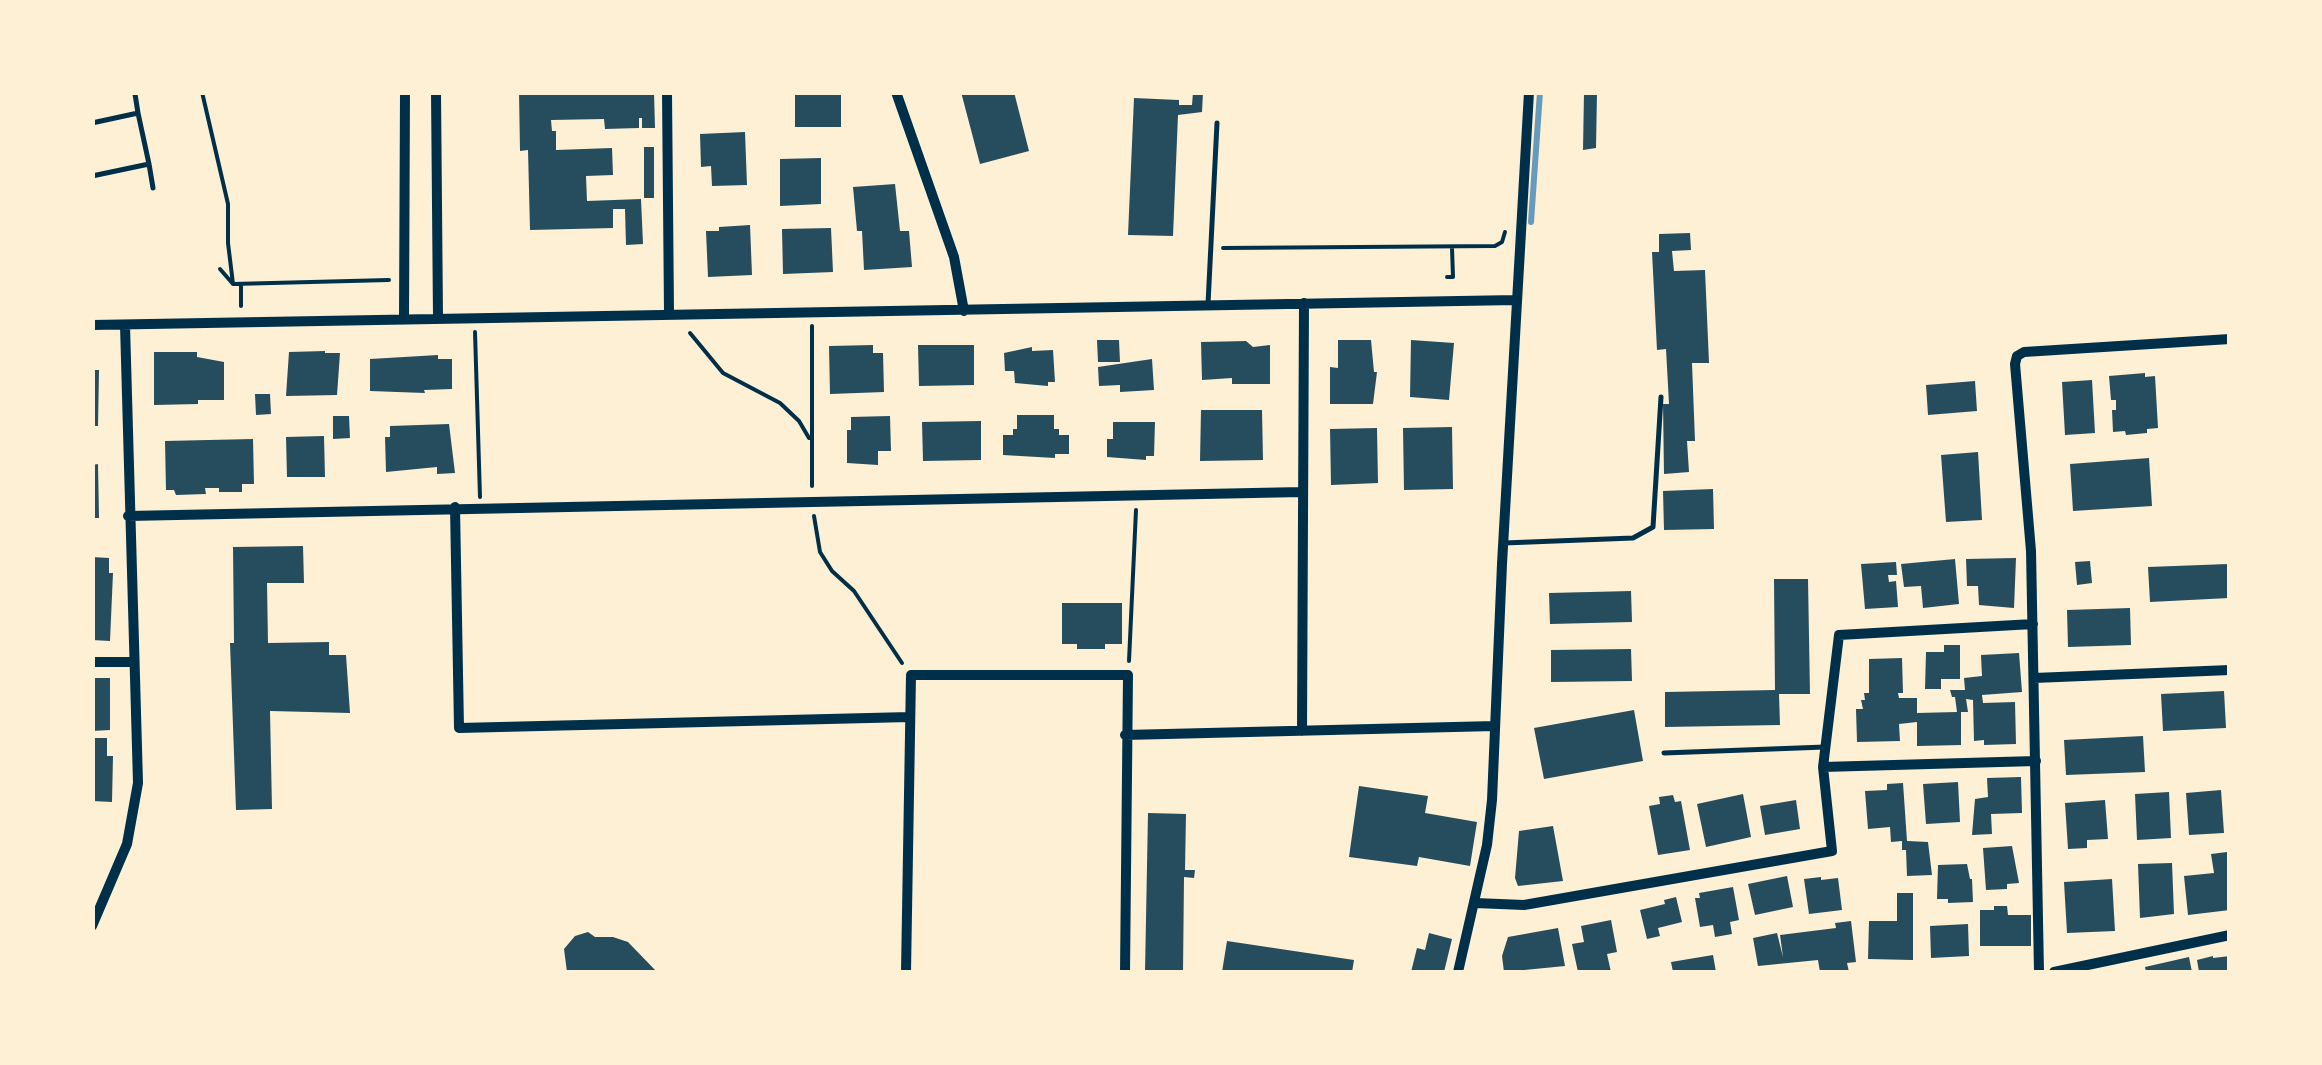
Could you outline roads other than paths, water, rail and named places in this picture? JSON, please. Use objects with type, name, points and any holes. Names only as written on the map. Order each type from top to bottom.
[{"type":"street","points":[[404,318],[405,92]]},
{"type":"street","points":[[436,92],[438,318]]},
{"type":"street","points":[[667,92],[668,314]]},
{"type":"street","points":[[896,92],[954,257],[964,311]]},
{"type":"street","points":[[1458,972],[1487,846],[1530,92]]},
{"type":"street","points":[[92,325],[1516,300]]},
{"type":"street","points":[[1302,730],[1304,303]]},
{"type":"street","points":[[92,926],[127,844],[138,783],[128,516],[126,325]]},
{"type":"street","points":[[2039,972],[2031,551],[2014,364],[2017,356],[2034,351],[2230,339]]},
{"type":"street","points":[[128,516],[1302,492]]},
{"type":"street","points":[[454,507],[459,728],[910,717]]},
{"type":"street","points":[[1474,902],[1524,905],[1832,851],[1823,767],[1839,635],[2033,624]]},
{"type":"street","points":[[92,662],[134,662]]},
{"type":"street","points":[[2034,678],[2230,670]]},
{"type":"street","points":[[906,972],[911,675],[1128,676],[1126,972]]},
{"type":"street","points":[[1125,735],[1495,726]]},
{"type":"street","points":[[1823,767],[2036,761]]},
{"type":"street","points":[[2054,972],[2230,935]]},
{"type":"lane","points":[[134,94],[153,188]]},
{"type":"lane","points":[[92,123],[138,113]]},
{"type":"lane","points":[[1208,307],[1218,123]]},
{"type":"lane","points":[[92,176],[149,164]]},
{"type":"lane","points":[[1504,543],[1633,538],[1653,527],[1661,398]]},
{"type":"lane","points":[[1664,753],[1828,747]]},
{"type":"waterway","points":[[1531,222],[1540,92]]}]
